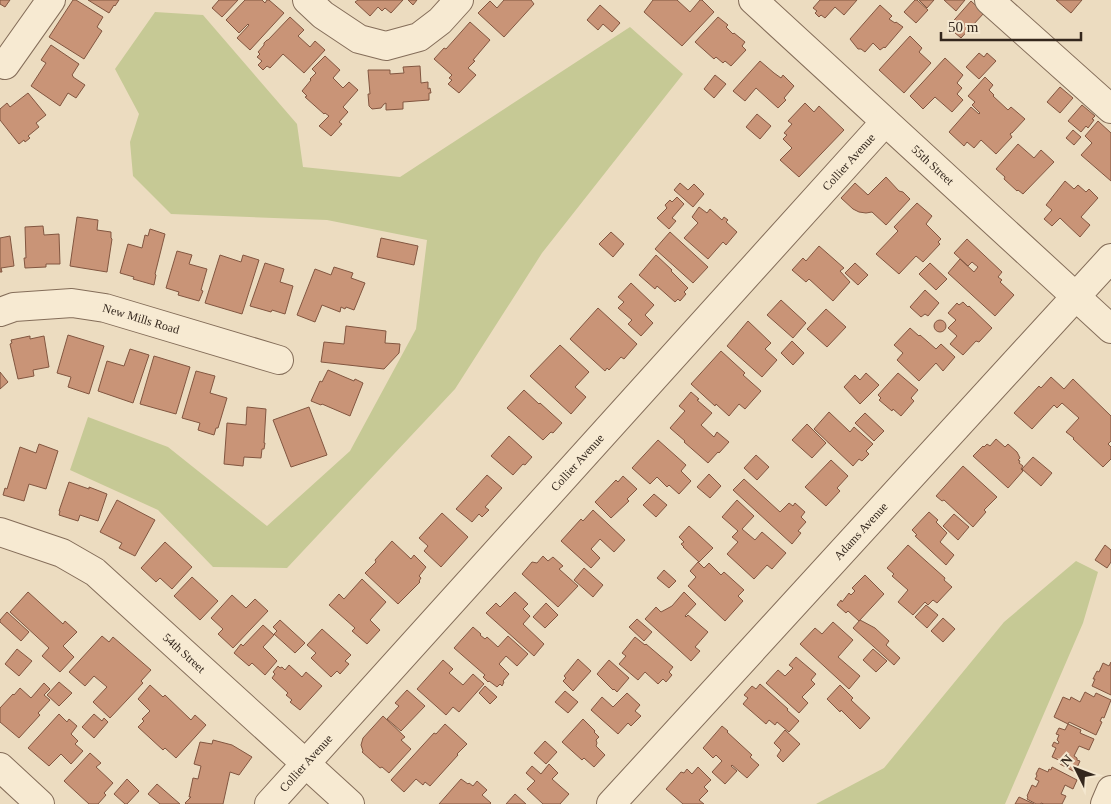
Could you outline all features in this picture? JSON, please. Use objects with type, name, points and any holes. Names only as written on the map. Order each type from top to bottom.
[{"type":"street","points":[[5,65],[51,0]]},
{"type":"street","points":[[307,0],[323,15],[359,39],[386,46],[419,37],[440,21],[459,0]]},
{"type":"street","name":"55th Street","points":[[753,0],[1111,329]]},
{"type":"street","points":[[989,0],[1111,109]]},
{"type":"street","name":"Collier Avenue","points":[[269,804],[885,122]]},
{"type":"street","name":"Adams Avenue","points":[[610,804],[1111,258]]},
{"type":"street","name":"New Mills Road","points":[[0,312],[14,307],[72,303],[105,308],[279,360]]},
{"type":"street","name":"54th Street","points":[[0,532],[62,553],[96,572],[350,804]]},
{"type":"street","points":[[0,767],[40,804]]},
{"type":"street","points":[[1105,804],[1111,790]]},
{"type":"green space","points":[[155,12],[203,15],[297,124],[303,167],[400,177],[630,27],[683,74],[542,253],[455,389],[287,568],[213,567],[158,510],[70,470],[88,417],[168,447],[267,526],[350,451],[416,329],[427,240],[327,220],[171,214],[133,176],[130,142],[139,114],[115,69]]},
{"type":"green space","points":[[1076,561],[1098,572],[1083,623],[1005,804],[816,804],[884,768],[1004,622]]},
{"type":"building","points":[[0,0],[10,0],[5,7],[0,4]]},
{"type":"building","points":[[73,0],[103,17],[97,27],[102,31],[84,59],[49,37]]},
{"type":"building","points":[[88,0],[119,0],[109,13]]},
{"type":"building","points":[[219,0],[238,0],[222,17],[212,8]]},
{"type":"building","points":[[245,0],[262,0],[265,3],[269,0],[284,13],[250,50],[237,38],[249,25],[239,33],[226,20]]},
{"type":"building","points":[[358,0],[403,0],[391,13],[385,8],[382,11],[378,7],[370,16],[355,2]]},
{"type":"building","points":[[408,0],[417,0],[413,5]]},
{"type":"building","points":[[504,0],[531,0],[534,4],[504,37],[478,13],[490,1],[497,8]]},
{"type":"building","points":[[653,0],[677,0],[690,12],[702,0],[714,12],[682,46],[644,12]]},
{"type":"building","points":[[820,0],[857,0],[844,15],[835,7],[825,18],[821,15],[819,17],[815,13],[817,11],[813,8]]},
{"type":"building","points":[[915,0],[928,10],[916,23],[904,12]]},
{"type":"building","points":[[919,0],[934,0],[927,8]]},
{"type":"building","points":[[944,0],[965,0],[956,11]]},
{"type":"building","points":[[1056,0],[1082,0],[1071,13]]},
{"type":"building","points":[[971,1],[984,13],[961,38],[948,27]]},
{"type":"building","points":[[600,5],[620,23],[612,32],[603,24],[598,30],[587,20]]},
{"type":"building","points":[[880,5],[892,16],[889,19],[903,27],[885,48],[880,50],[873,43],[865,52],[858,49],[850,39]]},
{"type":"building","points":[[290,17],[304,30],[298,36],[310,47],[315,41],[325,50],[304,73],[283,54],[270,68],[267,66],[263,70],[258,65],[262,61],[257,57],[260,54],[258,52],[264,43]]},
{"type":"building","points":[[718,17],[728,25],[726,27],[733,34],[745,42],[742,46],[746,50],[731,66],[725,61],[723,63],[716,57],[714,59],[695,42]]},
{"type":"building","points":[[470,22],[490,40],[468,68],[476,75],[459,93],[448,84],[452,80],[449,78],[452,75],[434,59],[444,48],[446,49]]},
{"type":"building","points":[[910,36],[922,48],[919,52],[931,63],[904,93],[879,70]]},
{"type":"building","points":[[51,45],[79,64],[72,75],[85,85],[76,98],[68,93],[60,106],[31,86],[46,63],[41,60]]},
{"type":"building","points":[[979,53],[984,57],[987,53],[996,61],[979,79],[966,67]]},
{"type":"building","points":[[325,56],[340,70],[333,78],[343,88],[349,82],[358,90],[343,107],[348,112],[339,122],[342,124],[331,136],[319,126],[329,116],[324,114],[305,97],[307,96],[302,91],[316,73],[312,69]]},
{"type":"building","points":[[945,58],[963,75],[957,83],[962,88],[957,94],[963,100],[952,112],[935,97],[923,109],[910,96]]},
{"type":"building","points":[[760,61],[781,78],[783,75],[794,86],[784,98],[786,100],[778,108],[756,88],[745,101],[733,91]]},
{"type":"building","points":[[420,66],[421,83],[428,82],[428,89],[430,88],[429,100],[403,102],[403,109],[386,110],[386,103],[381,108],[372,109],[369,106],[368,70],[390,70],[390,74],[404,73],[403,67]]},
{"type":"building","points":[[715,75],[726,84],[714,98],[704,89]]},
{"type":"building","points":[[985,77],[993,85],[989,90],[993,96],[1008,110],[1011,107],[1025,119],[1010,134],[1012,137],[996,154],[981,140],[974,148],[967,142],[964,146],[949,132],[971,107],[980,113],[972,105],[975,102],[968,96]]},
{"type":"building","points":[[1060,87],[1073,98],[1060,113],[1047,102]]},
{"type":"building","points":[[28,93],[46,115],[36,123],[39,127],[28,136],[30,138],[19,144],[0,120],[0,109],[7,103],[10,107]]},
{"type":"building","points":[[805,103],[814,112],[819,106],[844,130],[799,177],[780,160],[792,148],[783,139],[787,135],[784,133],[792,124],[788,121]]},
{"type":"building","points":[[1082,105],[1095,116],[1088,128],[1086,126],[1081,132],[1068,121]]},
{"type":"building","points":[[757,114],[771,126],[760,139],[746,127]]},
{"type":"building","points":[[1098,121],[1111,133],[1111,181],[1081,155],[1092,143],[1085,136]]},
{"type":"building","points":[[1073,130],[1081,137],[1074,145],[1066,138]]},
{"type":"building","points":[[1018,144],[1034,158],[1041,150],[1054,162],[1023,194],[1004,179],[1005,177],[996,169]]},
{"type":"building","points":[[886,177],[899,191],[903,192],[910,199],[886,225],[872,212],[859,212],[841,198],[855,183],[868,195]]},
{"type":"building","points":[[1065,181],[1074,189],[1078,185],[1086,192],[1089,189],[1098,198],[1081,217],[1090,225],[1080,237],[1060,218],[1052,226],[1044,219],[1052,210],[1046,205]]},
{"type":"building","points":[[680,183],[688,190],[694,184],[704,194],[693,207],[674,190]]},
{"type":"building","points":[[677,197],[684,204],[672,218],[676,221],[669,229],[657,218],[667,208],[665,205]]},
{"type":"building","points":[[917,203],[932,216],[926,224],[941,239],[938,242],[940,244],[923,262],[916,256],[899,274],[876,254],[898,231],[894,227]]},
{"type":"building","points":[[699,207],[707,213],[710,209],[722,220],[724,217],[728,220],[726,222],[737,232],[726,245],[723,242],[708,259],[684,238],[698,223],[692,217]]},
{"type":"building","points":[[77,217],[98,220],[97,230],[111,232],[112,239],[107,272],[70,266]]},
{"type":"building","points":[[43,226],[44,235],[59,234],[60,264],[46,264],[46,267],[25,268],[25,227]]},
{"type":"building","points":[[150,229],[165,234],[154,285],[120,273],[128,244],[142,248],[145,235],[148,236]]},
{"type":"building","points":[[611,232],[624,244],[613,257],[599,244]]},
{"type":"building","points":[[670,232],[708,267],[693,283],[655,249]]},
{"type":"building","points":[[10,236],[14,266],[1,268],[2,272],[0,272],[0,238]]},
{"type":"building","points":[[381,238],[418,246],[414,265],[377,257]]},
{"type":"building","points":[[967,239],[1002,272],[998,277],[1002,280],[1000,282],[1014,295],[995,316],[948,273],[960,259],[974,272],[978,267],[972,262],[968,266],[954,253]]},
{"type":"building","points":[[819,246],[844,268],[840,271],[850,282],[833,301],[809,279],[806,282],[792,270],[803,258],[806,261]]},
{"type":"building","points":[[177,251],[192,255],[189,264],[207,269],[199,301],[178,295],[179,292],[166,288]]},
{"type":"building","points":[[220,255],[241,262],[243,255],[259,260],[242,314],[205,303]]},
{"type":"building","points":[[656,255],[688,288],[680,301],[678,299],[675,302],[657,286],[655,289],[639,275]]},
{"type":"building","points":[[265,263],[284,269],[280,282],[293,286],[285,314],[250,306]]},
{"type":"building","points":[[855,263],[868,275],[858,285],[845,273]]},
{"type":"building","points":[[930,263],[947,279],[936,290],[919,274]]},
{"type":"building","points":[[334,267],[353,273],[351,278],[365,283],[354,310],[341,307],[340,312],[322,305],[315,322],[297,315],[315,269],[331,275]]},
{"type":"building","points":[[631,283],[654,305],[645,315],[653,323],[641,336],[628,324],[632,320],[618,308],[624,302],[618,297]]},
{"type":"building","points":[[925,290],[939,303],[928,316],[925,314],[921,317],[910,307]]},
{"type":"building","points":[[781,300],[806,323],[793,338],[767,315]]},
{"type":"building","points":[[963,302],[992,328],[963,355],[950,344],[957,336],[948,328],[956,320],[948,313],[957,303],[959,305]]},
{"type":"building","points":[[598,308],[637,344],[624,359],[621,357],[609,370],[607,368],[605,371],[570,339]]},
{"type":"building","points":[[826,309],[846,327],[827,347],[807,329]]},
{"type":"building","points":[[938,320],[942,320],[946,326],[942,332],[938,332],[934,328],[934,324]]},
{"type":"building","points":[[748,321],[771,343],[765,349],[777,360],[762,377],[727,346]]},
{"type":"building","points":[[346,326],[386,331],[385,343],[400,344],[399,353],[384,369],[321,362],[324,342],[344,344]]},
{"type":"building","points":[[910,328],[936,349],[941,344],[955,357],[943,371],[936,363],[919,381],[897,360],[903,353],[894,345]]},
{"type":"building","points":[[68,335],[104,346],[89,394],[68,387],[71,377],[57,373]]},
{"type":"building","points":[[30,336],[30,339],[44,336],[49,367],[33,370],[34,376],[18,379],[10,344],[12,343],[11,340]]},
{"type":"building","points":[[792,341],[804,353],[793,365],[781,353]]},
{"type":"building","points":[[560,345],[589,372],[575,387],[586,397],[571,414],[530,376]]},
{"type":"building","points":[[130,349],[149,355],[133,403],[98,391],[107,361],[124,366]]},
{"type":"building","points":[[721,351],[761,391],[745,409],[739,404],[729,416],[691,384]]},
{"type":"building","points":[[154,356],[190,367],[176,414],[140,404]]},
{"type":"building","points":[[328,370],[363,383],[350,416],[311,401],[320,381],[322,382]]},
{"type":"building","points":[[196,371],[215,376],[210,393],[227,398],[214,435],[198,430],[200,423],[182,418]]},
{"type":"building","points":[[0,372],[8,382],[0,389]]},
{"type":"building","points":[[866,373],[879,385],[860,404],[844,387],[855,375],[860,380]]},
{"type":"building","points":[[898,373],[918,390],[911,398],[914,401],[901,416],[879,400],[881,398],[878,395]]},
{"type":"building","points":[[1051,377],[1064,389],[1073,379],[1111,416],[1111,441],[1108,444],[1111,447],[1111,459],[1103,467],[1066,432],[1079,418],[1062,403],[1057,408],[1054,405],[1032,429],[1014,413],[1039,386],[1041,388]]},
{"type":"building","points":[[524,390],[562,423],[543,440],[507,408]]},
{"type":"building","points":[[691,392],[712,413],[701,425],[714,437],[717,432],[729,442],[708,463],[670,428],[685,411],[679,406]]},
{"type":"building","points":[[247,407],[266,409],[265,443],[261,458],[244,457],[243,466],[224,464],[227,423],[246,425]]},
{"type":"building","points":[[309,407],[327,455],[291,467],[273,420]]},
{"type":"building","points":[[829,412],[850,432],[854,427],[873,444],[866,451],[869,454],[862,461],[859,459],[853,466],[814,429]]},
{"type":"building","points":[[865,413],[884,431],[874,441],[855,423]]},
{"type":"building","points":[[807,424],[826,443],[812,458],[792,440]]},
{"type":"building","points":[[509,436],[532,457],[513,475],[491,456]]},
{"type":"building","points":[[996,439],[1005,447],[1008,444],[1017,452],[1020,458],[1018,460],[1020,461],[1019,463],[1023,466],[1021,469],[1023,471],[1008,488],[973,456],[983,446],[987,444],[990,446]]},
{"type":"building","points":[[658,440],[686,465],[681,471],[691,481],[679,494],[669,485],[667,487],[657,477],[650,484],[632,468]]},
{"type":"building","points":[[39,444],[58,451],[46,489],[29,484],[24,501],[3,495],[5,488],[7,489],[20,447],[36,453]]},
{"type":"building","points":[[756,455],[769,467],[757,480],[744,468]]},
{"type":"building","points":[[1033,457],[1052,473],[1041,486],[1022,469]]},
{"type":"building","points":[[831,460],[848,476],[837,488],[840,491],[826,506],[805,487]]},
{"type":"building","points":[[963,466],[997,497],[984,510],[986,512],[973,527],[944,500],[942,501],[936,496]]},
{"type":"building","points":[[709,474],[721,486],[710,498],[697,487]]},
{"type":"building","points":[[487,475],[502,488],[485,507],[489,510],[482,517],[479,514],[472,522],[456,509]]},
{"type":"building","points":[[623,476],[637,489],[627,499],[629,501],[611,518],[595,502],[616,480],[618,482]]},
{"type":"building","points":[[744,479],[780,512],[789,503],[793,506],[795,503],[805,512],[801,517],[806,522],[798,531],[801,533],[792,544],[733,490]]},
{"type":"building","points":[[69,482],[107,494],[98,521],[80,515],[78,521],[59,515]]},
{"type":"building","points":[[654,494],[667,505],[656,517],[643,505]]},
{"type":"building","points":[[117,500],[155,520],[135,556],[119,548],[122,543],[100,532]]},
{"type":"building","points":[[737,500],[754,516],[742,529],[755,540],[762,532],[786,553],[772,569],[767,565],[754,579],[727,554],[738,542],[732,537],[738,531],[722,517]]},
{"type":"building","points":[[593,510],[625,540],[614,552],[600,539],[591,549],[600,558],[591,568],[561,541],[581,519],[583,521]]},
{"type":"building","points":[[929,512],[938,520],[936,522],[947,533],[940,542],[954,555],[946,565],[915,536],[917,535],[912,530]]},
{"type":"building","points":[[442,513],[468,537],[441,567],[424,551],[428,546],[419,538]]},
{"type":"building","points":[[954,514],[969,527],[958,540],[943,526]]},
{"type":"building","points":[[689,526],[713,548],[699,562],[683,547],[681,544],[684,542],[679,537]]},
{"type":"building","points":[[392,541],[411,559],[414,555],[426,567],[419,576],[421,578],[420,582],[398,604],[365,573]]},
{"type":"building","points":[[165,542],[192,567],[172,589],[160,578],[156,582],[141,568]]},
{"type":"building","points":[[908,545],[945,578],[944,580],[952,587],[937,603],[933,600],[928,605],[925,602],[913,615],[898,602],[908,590],[892,576],[894,574],[887,568]]},
{"type":"building","points":[[1105,545],[1111,550],[1111,562],[1107,568],[1095,560]]},
{"type":"building","points":[[543,556],[548,561],[553,557],[563,566],[559,569],[578,586],[558,607],[522,574],[532,562],[537,563]]},
{"type":"building","points":[[698,562],[704,568],[709,563],[721,575],[724,572],[744,590],[738,596],[743,601],[725,621],[688,586],[696,577],[690,571]]},
{"type":"building","points":[[584,568],[603,585],[593,597],[574,580]]},
{"type":"building","points":[[664,570],[676,581],[669,588],[657,578]]},
{"type":"building","points":[[865,575],[884,594],[859,621],[848,611],[846,613],[837,605],[849,593],[851,595],[855,591],[852,588]]},
{"type":"building","points":[[192,577],[218,601],[200,620],[174,596]]},
{"type":"building","points":[[362,579],[386,602],[370,620],[380,630],[367,644],[352,631],[355,628],[329,605],[339,594],[344,599]]},
{"type":"building","points":[[28,592],[63,624],[65,621],[77,632],[63,646],[74,657],[60,672],[42,656],[49,648],[10,612]]},
{"type":"building","points":[[515,592],[528,604],[523,609],[530,616],[523,624],[544,644],[534,656],[486,613],[496,603],[500,607]]},
{"type":"building","points":[[684,592],[696,604],[685,616],[688,615],[708,632],[695,647],[700,651],[691,661],[645,619],[656,607],[661,612],[672,606]]},
{"type":"building","points":[[232,595],[246,608],[255,599],[268,611],[233,648],[218,634],[223,629],[211,618]]},
{"type":"building","points":[[546,603],[558,615],[545,628],[533,617]]},
{"type":"building","points":[[926,605],[938,615],[927,628],[915,617]]},
{"type":"building","points":[[7,612],[29,632],[21,641],[0,622]]},
{"type":"building","points":[[943,618],[955,629],[943,642],[931,631]]},
{"type":"building","points":[[637,619],[652,632],[644,641],[629,627]]},
{"type":"building","points":[[280,620],[305,643],[295,653],[274,634],[277,631],[273,627]]},
{"type":"building","points":[[860,620],[875,628],[889,641],[886,645],[900,658],[894,665],[853,628]]},
{"type":"building","points":[[833,622],[853,640],[838,657],[860,676],[849,689],[800,644],[815,628],[822,634]]},
{"type":"building","points":[[263,625],[274,635],[263,647],[277,661],[265,675],[252,663],[249,666],[234,653],[241,644],[243,646]]},
{"type":"building","points":[[473,627],[485,639],[487,637],[498,647],[508,636],[528,654],[517,666],[506,656],[499,664],[509,674],[503,681],[502,686],[500,684],[497,687],[488,682],[483,677],[485,675],[454,648]]},
{"type":"building","points":[[322,629],[351,655],[345,661],[349,664],[340,674],[337,671],[331,677],[311,658],[316,653],[307,645]]},
{"type":"building","points":[[102,636],[109,642],[113,637],[151,670],[141,681],[143,683],[110,718],[93,702],[107,687],[94,676],[85,686],[69,672]]},
{"type":"building","points":[[635,637],[673,667],[669,672],[672,675],[666,682],[663,679],[658,684],[645,672],[638,680],[619,664],[626,656],[622,653]]},
{"type":"building","points":[[17,649],[32,661],[19,676],[5,664]]},
{"type":"building","points":[[873,649],[887,661],[876,672],[863,660]]},
{"type":"building","points":[[796,657],[816,674],[811,680],[815,684],[802,697],[808,703],[799,713],[766,683],[778,670],[785,676],[793,668],[789,665]]},
{"type":"building","points":[[578,659],[591,671],[573,691],[563,681],[566,678],[564,676]]},
{"type":"building","points":[[443,660],[453,669],[449,673],[463,685],[473,674],[484,684],[459,712],[453,707],[446,715],[417,689]]},
{"type":"building","points":[[609,660],[629,678],[617,692],[597,674]]},
{"type":"building","points":[[1111,662],[1111,695],[1092,686],[1095,679],[1093,679],[1103,663],[1109,666]]},
{"type":"building","points":[[289,665],[302,677],[306,672],[322,686],[300,710],[290,702],[292,700],[286,695],[288,693],[272,678],[275,674],[273,672],[278,666],[285,670]]},
{"type":"building","points":[[59,682],[72,693],[59,706],[47,695]]},
{"type":"building","points":[[44,683],[50,689],[44,695],[50,700],[38,713],[40,715],[19,738],[0,722],[0,708],[20,688],[31,698]]},
{"type":"building","points":[[760,684],[799,721],[789,732],[777,722],[775,725],[769,720],[766,724],[743,704],[748,698],[744,695],[752,686],[756,689]]},
{"type":"building","points":[[150,685],[163,697],[165,695],[191,720],[195,715],[206,725],[176,758],[165,748],[163,750],[138,727],[144,721],[142,719],[150,711],[138,699]]},
{"type":"building","points":[[840,685],[853,698],[851,700],[870,718],[860,729],[827,699]]},
{"type":"building","points":[[485,686],[497,697],[490,704],[479,693]]},
{"type":"building","points":[[407,690],[425,706],[401,731],[387,719],[399,706],[395,703]]},
{"type":"building","points":[[565,691],[578,702],[568,713],[555,702]]},
{"type":"building","points":[[1085,692],[1094,697],[1096,693],[1111,700],[1104,718],[1102,717],[1100,721],[1102,722],[1096,735],[1054,717],[1063,697],[1070,700],[1071,697],[1080,702]]},
{"type":"building","points":[[627,693],[640,705],[635,711],[641,716],[631,726],[628,723],[618,734],[591,710],[602,697],[613,707]]},
{"type":"building","points":[[59,714],[67,722],[69,719],[77,726],[71,734],[78,741],[75,744],[83,751],[71,764],[61,754],[49,766],[28,748]]},
{"type":"building","points":[[94,714],[102,721],[104,718],[108,722],[94,738],[82,727]]},
{"type":"building","points":[[383,716],[405,737],[401,740],[411,749],[389,773],[382,767],[380,768],[362,752],[361,745],[363,738]]},
{"type":"building","points":[[583,719],[599,737],[596,740],[596,746],[605,755],[594,767],[584,758],[582,760],[562,742]]},
{"type":"building","points":[[445,724],[467,744],[430,786],[425,782],[423,785],[416,779],[404,792],[391,780],[434,733],[436,734]]},
{"type":"building","points":[[1068,724],[1081,730],[1080,733],[1094,739],[1089,750],[1079,746],[1074,756],[1080,761],[1075,772],[1060,764],[1061,761],[1052,757],[1056,748],[1052,746],[1054,742],[1058,744],[1059,742],[1057,740],[1059,735],[1056,734],[1059,728],[1065,730]]},
{"type":"building","points":[[722,726],[752,755],[750,757],[759,765],[747,778],[732,765],[737,771],[725,784],[712,772],[722,761],[716,755],[713,758],[703,748]]},
{"type":"building","points":[[785,730],[800,744],[783,762],[777,756],[781,750],[774,743]]},
{"type":"building","points":[[213,740],[232,745],[252,757],[239,775],[230,772],[223,804],[186,804],[191,797],[189,797],[193,778],[198,779],[201,766],[194,764],[200,742],[212,744]]},
{"type":"building","points":[[545,741],[557,752],[546,764],[534,753]]},
{"type":"building","points":[[90,753],[101,763],[96,767],[113,783],[104,793],[106,795],[98,804],[89,804],[64,781]]},
{"type":"building","points":[[549,764],[558,773],[552,779],[569,794],[560,804],[543,804],[527,789],[535,781],[526,773],[532,766],[541,774]]},
{"type":"building","points":[[698,767],[711,780],[704,787],[708,791],[699,800],[704,804],[683,804],[666,789],[681,772],[684,773],[687,769],[692,774]]},
{"type":"building","points":[[1052,767],[1077,780],[1073,789],[1065,785],[1061,794],[1066,796],[1062,804],[1036,804],[1027,799],[1032,785],[1036,787],[1039,781],[1035,779],[1039,768],[1048,772]]},
{"type":"building","points":[[127,779],[139,791],[125,804],[114,794]]},
{"type":"building","points":[[461,779],[473,786],[477,781],[487,790],[482,795],[491,803],[439,804]]},
{"type":"building","points":[[157,784],[180,804],[160,804],[148,794]]},
{"type":"building","points":[[515,794],[526,804],[506,804]]},
{"type":"building","points":[[1019,797],[1034,804],[1015,804]]}]
